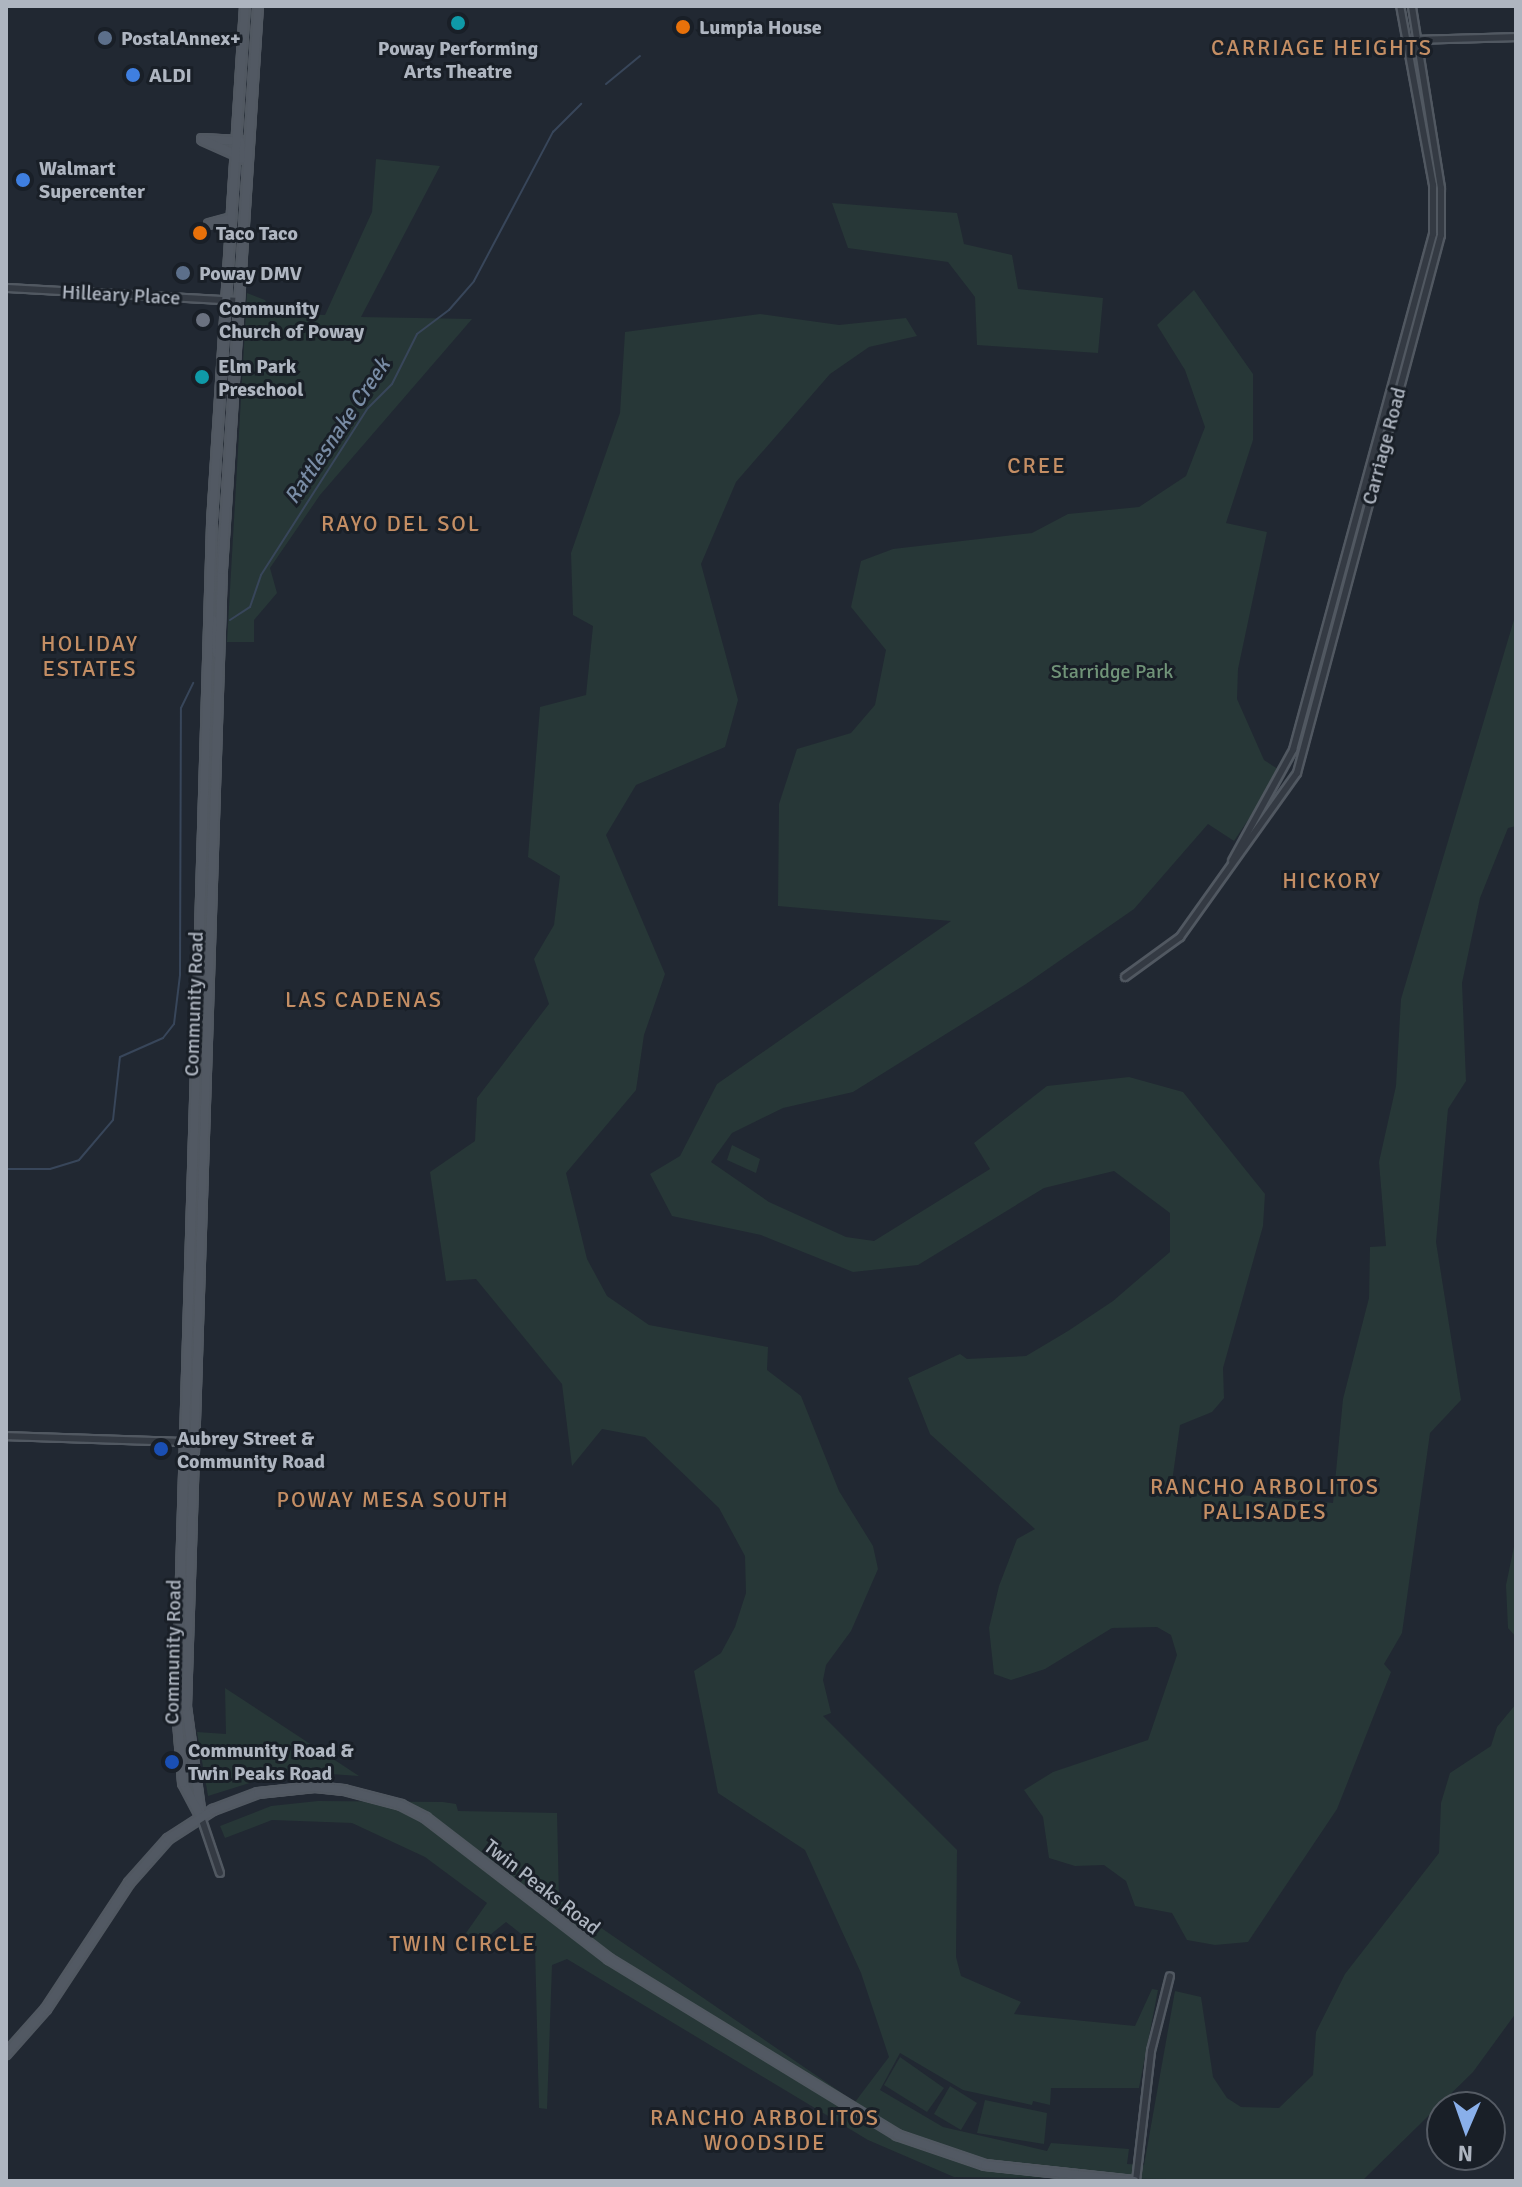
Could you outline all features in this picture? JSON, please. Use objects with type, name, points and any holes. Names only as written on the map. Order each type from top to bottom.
[{"type":"main road","name":"Community Road","points":[[201,1817],[186,1707],[196,1111],[212,522],[245,6]]},
{"type":"main road","name":"Community Road","points":[[191,1442],[209,1045],[224,522],[258,6]]},
{"type":"main road","points":[[243,36],[249,40],[252,82]]},
{"type":"main road","points":[[240,73],[244,117],[250,121]]},
{"type":"main road","points":[[235,154],[202,139],[236,140],[242,145],[243,220]]},
{"type":"main road","points":[[209,224],[231,218]]},
{"type":"main road","points":[[214,484],[220,485],[224,522]]},
{"type":"main road","points":[[212,522],[218,524],[222,570]]},
{"type":"main road","points":[[210,590],[216,593],[221,629]]},
{"type":"main road","points":[[210,616],[216,652],[221,655]]},
{"type":"main road","points":[[196,1111],[209,1045],[203,1041],[200,994]]},
{"type":"main road","name":"Twin Peaks Road","points":[[6,2054],[46,2009],[154,1851],[201,1817],[258,1793],[300,1788],[353,1791],[401,1805],[453,1836],[542,1911],[643,1982],[897,2135],[985,2165],[1135,2181]]},
{"type":"street","name":"Carriage Road","points":[[1400,6],[1434,199],[1433,234],[1424,284]]},
{"type":"street","name":"Carriage Road","points":[[1125,977],[1180,937],[1232,861],[1257,813],[1282,776],[1302,735],[1365,521],[1388,418],[1424,284],[1441,235],[1442,202],[1412,6]]},
{"type":"street","points":[[1407,41],[1516,37]]},
{"type":"street","name":"Hilleary Place","points":[[6,288],[237,301]]},
{"type":"street","name":"Carriage Road","points":[[1232,861],[1247,849],[1297,773],[1302,735],[1356,519],[1388,418]]},
{"type":"street","points":[[1356,519],[1365,521]]},
{"type":"street","points":[[1257,813],[1268,820]]},
{"type":"street","points":[[6,1436],[191,1442]]},
{"type":"street","points":[[201,1817],[220,1873]]},
{"type":"street","points":[[1135,2181],[1151,2051],[1170,1976]]},
{"type":"green space","points":[[376,159],[440,166],[361,317],[472,319],[320,495],[270,568],[277,593],[254,620],[254,642],[227,642],[247,293],[265,300],[272,313],[325,315],[372,212]]},
{"type":"green space","points":[[832,203],[957,213],[964,244],[1012,255],[1018,289],[1103,298],[1098,353],[977,345],[975,297],[948,262],[848,248]]},
{"type":"green space","name":"Starridge Park","points":[[1194,290],[1253,374],[1253,440],[1226,523],[1267,532],[1238,669],[1237,699],[1264,760],[1281,771],[1234,841],[1208,824],[1134,909],[1026,984],[853,1092],[783,1108],[732,1133],[711,1162],[769,1202],[846,1237],[874,1241],[990,1169],[974,1143],[1047,1086],[1129,1077],[1183,1092],[1265,1194],[1263,1226],[1223,1368],[1224,1398],[1212,1412],[1180,1425],[1171,1489],[1333,1503],[1343,1399],[1369,1298],[1370,1247],[1386,1246],[1379,1162],[1396,1086],[1401,999],[1516,613],[1516,826],[1508,828],[1480,898],[1462,983],[1466,1081],[1448,1109],[1436,1242],[1461,1400],[1430,1433],[1402,1633],[1384,1664],[1391,1672],[1337,1809],[1248,1942],[1215,1945],[1187,1940],[1172,1913],[1135,1906],[1126,1881],[1104,1865],[1075,1866],[1049,1858],[1043,1817],[1024,1790],[1053,1772],[1148,1740],[1177,1655],[1171,1635],[1157,1627],[1112,1628],[1045,1669],[1011,1680],[994,1674],[989,1628],[999,1586],[1017,1539],[1035,1529],[930,1434],[908,1378],[960,1354],[967,1359],[1026,1356],[1068,1331],[1113,1301],[1170,1252],[1170,1213],[1114,1171],[1044,1188],[918,1265],[853,1272],[761,1235],[672,1216],[650,1174],[680,1156],[717,1084],[951,921],[778,906],[779,804],[797,749],[851,733],[875,705],[886,650],[851,607],[861,561],[893,549],[1032,533],[1068,514],[1139,507],[1186,476],[1205,427],[1185,370],[1157,325]]},
{"type":"green space","points":[[760,314],[839,325],[906,318],[917,336],[869,347],[830,374],[736,482],[701,564],[738,700],[725,747],[636,785],[606,835],[665,974],[644,1035],[636,1090],[566,1173],[587,1259],[607,1296],[649,1325],[768,1347],[767,1370],[801,1396],[839,1491],[873,1546],[878,1569],[851,1631],[826,1665],[823,1680],[831,1713],[823,1716],[957,1850],[956,1957],[961,1976],[1021,2002],[1014,2014],[1135,2026],[1152,1989],[1158,1990],[1139,2088],[1051,2088],[1050,2105],[1033,2101],[1032,2105],[963,2090],[900,2053],[880,2090],[943,2127],[1047,2151],[1051,2143],[1129,2149],[1127,2164],[1144,2165],[1175,1991],[1201,1997],[1213,2077],[1227,2098],[1241,2107],[1279,2108],[1313,2075],[1316,2032],[1345,1974],[1439,1853],[1441,1803],[1450,1773],[1491,1746],[1497,1727],[1516,1704],[1516,2013],[1473,2072],[1454,2091],[1426,2091],[1426,2118],[1362,2181],[954,2177],[868,2140],[567,1959],[552,1965],[547,2109],[539,2108],[535,1945],[506,1922],[480,1943],[466,1933],[487,1903],[425,1857],[352,1823],[272,1820],[225,1838],[220,1826],[271,1806],[318,1801],[443,1802],[456,1804],[458,1811],[557,1813],[559,1899],[855,2102],[889,2057],[861,1973],[805,1850],[718,1793],[694,1671],[721,1653],[735,1627],[746,1593],[745,1556],[719,1508],[645,1437],[602,1429],[572,1466],[562,1384],[476,1279],[446,1281],[430,1172],[475,1141],[477,1098],[549,1004],[534,959],[554,925],[560,876],[528,857],[540,707],[586,695],[593,626],[573,615],[571,553],[620,413],[625,332]]},
{"type":"green space","points":[[732,1145],[760,1159],[756,1173],[727,1160]]},
{"type":"green space","points":[[1516,1537],[1516,1637],[1508,1628],[1506,1585]]},
{"type":"green space","points":[[225,1688],[359,1776],[288,1771],[208,1796],[197,1732],[226,1734]]},
{"type":"green space","points":[[900,2057],[944,2088],[927,2112],[884,2085]]},
{"type":"green space","points":[[950,2086],[977,2103],[961,2130],[934,2114]]},
{"type":"green space","points":[[985,2100],[1047,2113],[1044,2144],[977,2133]]},
{"type":"waterway","name":"Rattlesnake Creek","points":[[606,84],[640,56]]},
{"type":"waterway","name":"Rattlesnake Creek","points":[[230,620],[250,607],[261,575],[368,408],[392,384],[417,334],[449,310],[474,281],[553,132],[581,104]]},
{"type":"waterway","name":"Rattlesnake Creek","points":[[6,1169],[50,1169],[79,1160],[113,1120],[120,1057],[163,1038],[174,1024],[180,975],[181,708],[193,683]]},
{"type":"place","name":"Poway Performing Arts Theatre","points":[[458,23]]},
{"type":"place","name":"Lumpia House","points":[[683,27]]},
{"type":"place","name":"PostalAnnex+","points":[[105,38]]},
{"type":"place","name":"ALDI","points":[[133,75]]},
{"type":"place","name":"Walmart Supercenter","points":[[23,180]]},
{"type":"place","name":"Taco Taco","points":[[200,233]]},
{"type":"place","name":"Poway DMV","points":[[183,273]]},
{"type":"place","name":"Community Church of Poway","points":[[203,320]]},
{"type":"place","name":"Elm Park Preschool","points":[[202,377]]},
{"type":"place","name":"Aubrey Street & Community Road","points":[[161,1449]]},
{"type":"place","name":"Community Road & Twin Peaks Road","points":[[172,1762]]},
{"type":"district","name":"CARRIAGE HEIGHTS","points":[[1322,48]]},
{"type":"district","name":"CREE","points":[[1037,466]]},
{"type":"district","name":"RAYO DEL SOL","points":[[401,524]]},
{"type":"district","name":"HOLIDAY ESTATES","points":[[90,656]]},
{"type":"district","name":"HICKORY","points":[[1332,881]]},
{"type":"district","name":"LAS CADENAS","points":[[364,1000]]},
{"type":"district","name":"RANCHO ARBOLITOS PALISADES","points":[[1265,1498]]},
{"type":"district","name":"POWAY MESA SOUTH","points":[[393,1500]]},
{"type":"district","name":"TWIN CIRCLE","points":[[463,1944]]},
{"type":"district","name":"RANCHO ARBOLITOS WOODSIDE","points":[[765,2130]]}]
